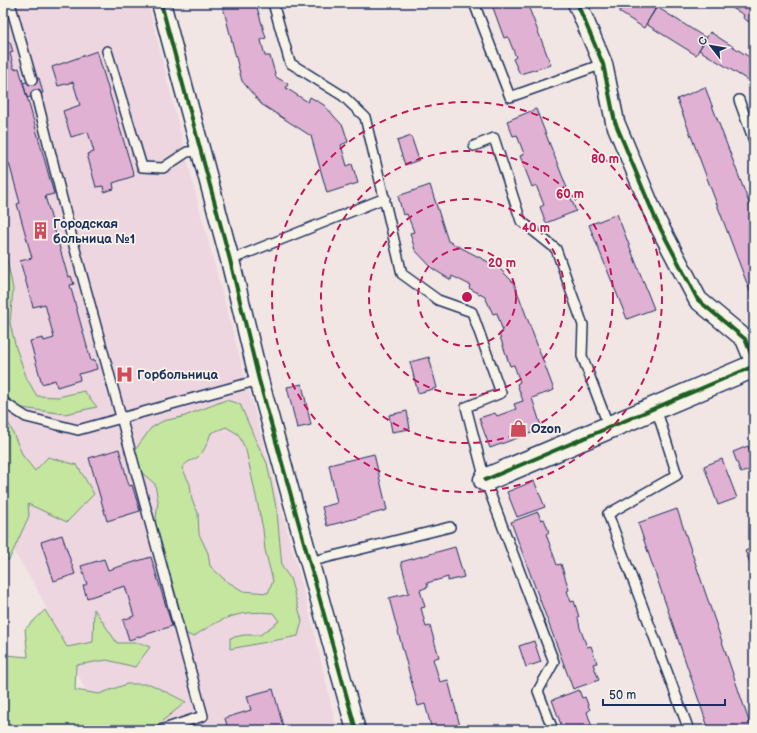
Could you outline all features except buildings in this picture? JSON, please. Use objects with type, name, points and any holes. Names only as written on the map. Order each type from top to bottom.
[{"type":"street","points":[[160,3],[230,260],[259,380],[356,730]]},
{"type":"street","points":[[577,3],[603,64],[615,122],[660,226],[698,300],[745,339],[754,362]]},
{"type":"street","points":[[485,480],[754,366]]},
{"type":"lane","points":[[10,3],[32,80]]},
{"type":"lane","points":[[273,3],[290,63],[343,96],[365,117],[402,274],[438,300],[472,312],[475,319],[501,393],[466,407],[485,480],[554,662],[538,691],[553,730]]},
{"type":"lane","points":[[474,3],[510,97],[603,64]]},
{"type":"lane","points":[[107,51],[142,168],[163,168],[187,152],[200,151]]},
{"type":"lane","points":[[36,95],[73,242],[203,716],[161,730]]},
{"type":"lane","points":[[739,100],[754,141]]},
{"type":"lane","points":[[474,146],[494,138],[522,221],[556,250],[583,325],[582,356],[610,427]]},
{"type":"lane","points":[[230,260],[385,198]]},
{"type":"lane","points":[[3,402],[26,417],[78,430],[259,380]]},
{"type":"lane","points":[[656,408],[677,475],[608,514],[689,730]]},
{"type":"lane","points":[[309,562],[450,526]]},
{"type":"shaded area","name":"Горбольница","points":[[3,3],[148,3],[201,215],[312,622],[337,730],[105,730],[36,587],[3,535]]},
{"type":"green space","points":[[3,239],[13,289],[10,323],[16,348],[27,379],[37,396],[58,397],[84,391],[97,407],[65,414],[22,408],[3,394]]},
{"type":"green space","points":[[226,400],[240,404],[267,463],[277,512],[282,567],[290,578],[302,621],[298,636],[230,649],[230,638],[244,635],[260,635],[279,621],[273,613],[261,612],[240,614],[221,620],[193,637],[179,630],[180,610],[163,548],[155,528],[158,501],[155,484],[142,473],[133,453],[151,428],[163,421],[182,417]],"holes":[[[226,427],[238,434],[246,450],[263,529],[265,550],[273,581],[268,593],[243,591],[225,580],[210,566],[208,553],[199,534],[198,513],[192,500],[190,484],[182,468],[186,463],[196,459],[203,452],[211,433]]]},
{"type":"green space","points":[[3,420],[9,424],[23,456],[35,471],[48,457],[77,465],[94,494],[67,522],[28,504],[29,516],[9,560],[3,559]]},
{"type":"green space","points":[[94,609],[117,643],[140,643],[150,647],[135,667],[107,660],[76,665],[75,690],[99,694],[127,684],[150,684],[186,702],[151,730],[3,730],[3,668],[6,655],[28,657],[25,629],[45,610],[67,647],[93,642]]},
{"type":"cycle path","points":[[161,3],[230,260],[259,380],[356,730]]},
{"type":"cycle path","points":[[577,3],[603,64],[615,122],[656,220],[698,300],[745,339],[754,361]]},
{"type":"cycle path","points":[[485,480],[754,366]]},
{"type":"place","name":"Городская больница №1","points":[[40,231]]},
{"type":"place","name":"Горбольница","points":[[124,375]]},
{"type":"place","name":"Ozon","points":[[518,429]]}]
